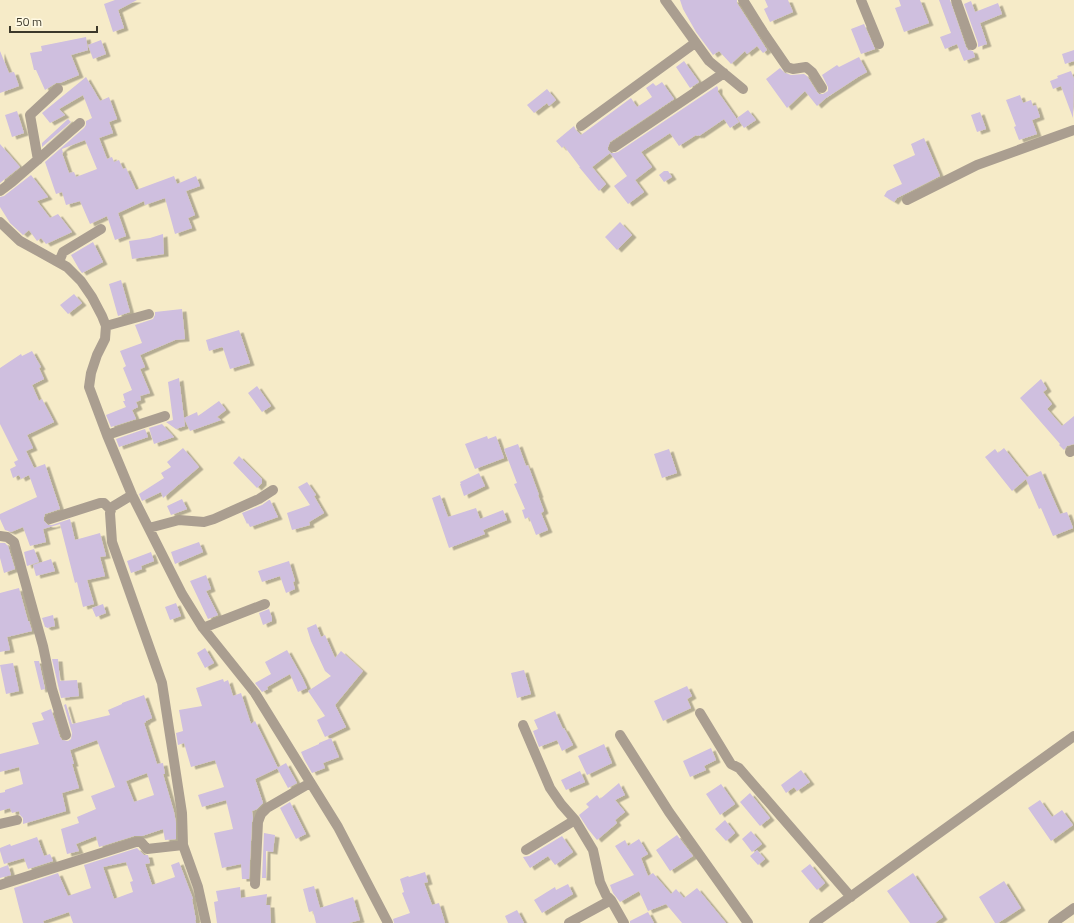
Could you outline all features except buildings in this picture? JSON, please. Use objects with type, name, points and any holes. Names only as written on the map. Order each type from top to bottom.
[{"type":"street","points":[[665,0],[709,61],[743,89]]},
{"type":"street","points":[[743,0],[763,32],[788,67],[793,69],[806,67],[812,72],[822,88]]},
{"type":"street","points":[[861,0],[879,44]]},
{"type":"street","points":[[956,0],[972,45]]},
{"type":"street","points":[[581,126],[695,43]]},
{"type":"street","points":[[614,147],[724,73]]},
{"type":"street","points":[[38,160],[30,115],[58,89]]},
{"type":"street","points":[[0,191],[80,123]]},
{"type":"street","points":[[907,200],[977,165],[1074,130]]},
{"type":"street","points":[[0,222],[20,241],[67,267],[81,281],[92,297],[106,326],[105,339],[97,355],[91,373],[89,387],[107,436],[132,495],[182,594],[203,628],[255,693],[338,827],[388,923]]},
{"type":"street","points":[[59,262],[63,252],[101,228]]},
{"type":"street","points":[[106,326],[149,314]]},
{"type":"street","points":[[107,436],[165,416]]},
{"type":"street","points":[[149,528],[179,520],[204,522],[214,519],[259,499],[273,490]]},
{"type":"street","points":[[132,495],[112,507],[110,513],[112,542],[162,682],[182,813],[183,845],[198,887],[206,923]]},
{"type":"street","points":[[50,519],[100,503],[104,503],[111,510]]},
{"type":"street","points":[[0,536],[7,537],[14,542],[43,646],[52,689],[66,735]]},
{"type":"street","points":[[203,628],[265,604]]},
{"type":"street","points":[[700,713],[731,764],[739,768],[851,896]]},
{"type":"street","points":[[523,725],[550,788],[575,820],[593,850],[600,882],[624,923]]},
{"type":"street","points":[[620,735],[670,812],[748,923]]},
{"type":"street","points":[[814,923],[1074,736]]},
{"type":"street","points":[[255,884],[258,822],[261,814],[266,808],[310,783]]},
{"type":"street","points":[[0,824],[17,820]]},
{"type":"street","points":[[526,850],[575,820]]},
{"type":"street","points":[[0,886],[136,842],[141,842],[147,848],[183,845]]},
{"type":"street","points":[[569,923],[611,900]]},
{"type":"street","points":[[1052,923],[1074,908]]}]
